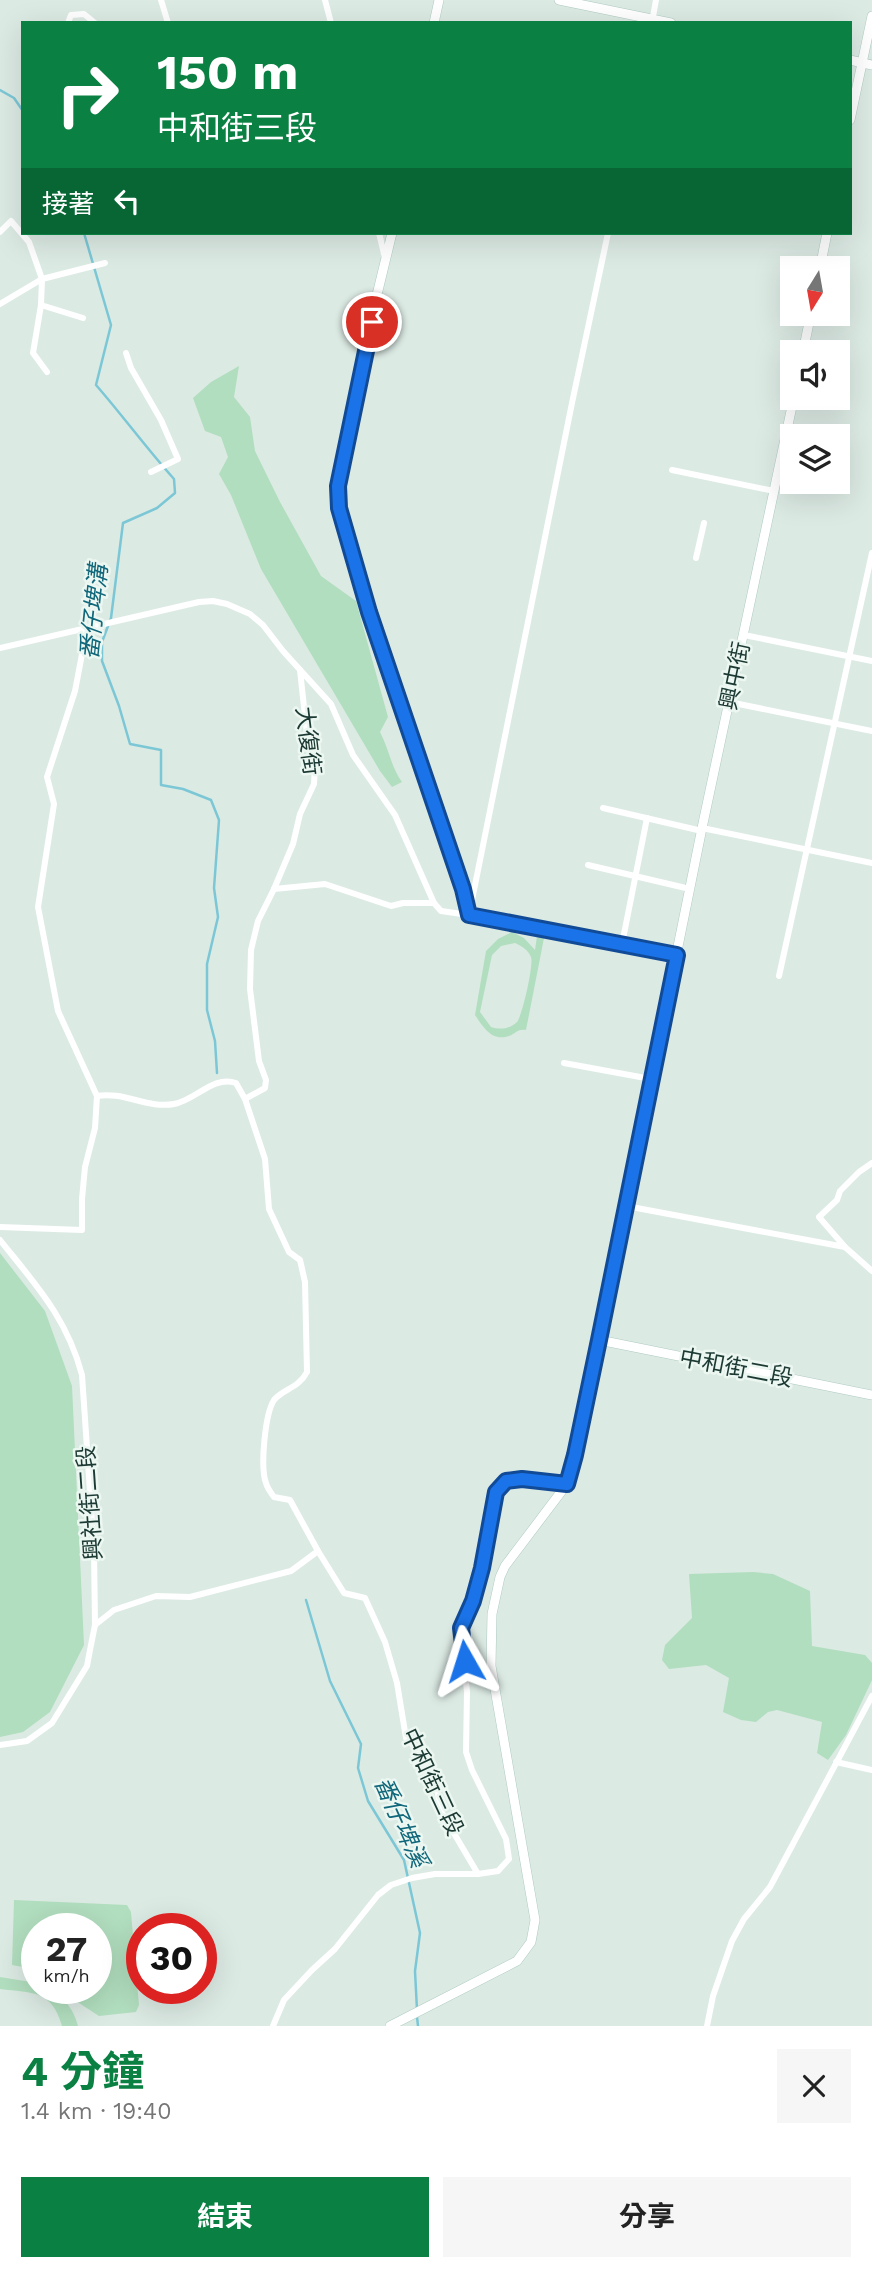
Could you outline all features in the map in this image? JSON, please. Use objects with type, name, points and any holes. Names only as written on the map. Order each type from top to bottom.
[{"type":"street","points":[[161,0],[167,21]]},
{"type":"street","points":[[324,0],[330,21]]},
{"type":"street","points":[[434,21],[439,0]]},
{"type":"street","points":[[559,0],[652,21],[656,0]]},
{"type":"street","points":[[69,21],[71,15],[84,14],[92,21]]},
{"type":"street","points":[[852,113],[867,64],[872,16]]},
{"type":"street","points":[[0,219],[6,226]]},
{"type":"street","points":[[0,232],[10,221],[21,233]]},
{"type":"street","points":[[23,235],[29,242],[42,279],[41,305],[33,353],[47,372]]},
{"type":"street","points":[[380,235],[386,260]]},
{"type":"street","points":[[392,235],[338,486],[339,508],[369,612],[463,889],[469,915]]},
{"type":"street","points":[[469,915],[608,235]]},
{"type":"street","points":[[822,256],[827,235]]},
{"type":"street","points":[[0,304],[42,279],[106,263]]},
{"type":"street","points":[[41,305],[83,318]]},
{"type":"street","points":[[125,354],[178,459],[151,471]]},
{"type":"street","name":"興中街","points":[[599,1340],[702,829],[791,410]]},
{"type":"street","points":[[672,470],[774,491]]},
{"type":"street","points":[[696,558],[704,523]]},
{"type":"street","points":[[779,976],[872,553]]},
{"type":"street","points":[[0,648],[213,601],[250,614],[300,668]]},
{"type":"street","points":[[0,1227],[82,1230],[84,1177],[95,1128],[97,1096],[58,1011],[38,907],[54,804],[47,777],[75,691],[87,628]]},
{"type":"street","points":[[744,635],[872,661]]},
{"type":"street","name":"大復街","points":[[245,1099],[265,1088],[266,1080],[259,1061],[250,989],[251,950],[258,920],[293,844],[300,814],[314,783],[315,765],[307,736],[300,668]]},
{"type":"street","name":"大復街","points":[[300,668],[331,704],[354,755],[395,815],[434,904]]},
{"type":"street","points":[[729,702],[872,731]]},
{"type":"street","points":[[603,808],[872,863]]},
{"type":"street","points":[[622,944],[647,818]]},
{"type":"street","points":[[588,866],[690,889]]},
{"type":"street","points":[[274,889],[325,884],[391,906],[403,903],[434,904],[441,911],[677,955]]},
{"type":"street","points":[[564,1062],[651,1079]]},
{"type":"street","points":[[97,1096],[106,1094],[126,1097],[156,1105],[176,1104],[228,1080],[236,1083],[245,1099]]},
{"type":"street","name":"中和街三段","points":[[245,1099],[265,1159],[269,1209],[289,1252],[300,1260],[305,1282],[307,1372],[303,1381],[276,1398],[270,1408],[264,1443],[265,1482],[274,1497],[290,1500],[344,1594],[365,1598],[385,1642],[397,1683],[406,1738],[418,1750],[436,1784],[442,1813],[478,1874]]},
{"type":"street","points":[[872,1163],[840,1191],[837,1200],[819,1217],[845,1247],[872,1271]]},
{"type":"street","points":[[626,1206],[845,1247]]},
{"type":"street","name":"興社街二段","points":[[0,1240],[52,1304],[76,1351],[82,1375],[94,1550],[95,1625],[87,1666],[51,1723],[27,1741],[0,1745]]},
{"type":"street","points":[[390,2026],[517,1961],[531,1941],[535,1920],[531,1886],[491,1667],[492,1614],[505,1566],[567,1484],[599,1340]]},
{"type":"street","name":"中和街二段","points":[[599,1340],[872,1395]]},
{"type":"street","name":"中和街三段","points":[[273,2026],[284,2000],[335,1950],[379,1895],[391,1885],[435,1874],[498,1871],[509,1859],[506,1839],[466,1752],[467,1692],[461,1628],[473,1601],[482,1568],[496,1492],[506,1481],[522,1479],[567,1484]]},
{"type":"street","points":[[95,1625],[114,1610],[156,1596],[190,1597],[291,1571],[318,1551]]},
{"type":"street","points":[[707,2026],[713,1996],[744,1919],[770,1887],[872,1696]]},
{"type":"street","points":[[836,1762],[872,1770]]},
{"type":"green space","points":[[239,366],[234,397],[250,417],[255,451],[280,502],[321,576],[356,601],[388,717],[380,732],[402,782],[392,787],[261,569],[231,495],[219,474],[228,457],[221,437],[205,431],[193,398],[211,382]]},
{"type":"green space","points":[[512,932],[524,938],[535,950],[537,936],[544,938],[526,1030],[503,1037],[489,1032],[475,1015],[486,951],[498,939]],"holes":[[[515,943],[524,948],[531,957],[522,1011],[517,1022],[511,1026],[501,1029],[491,1027],[480,1012],[492,955],[501,946]]]},
{"type":"green space","points":[[0,1253],[45,1311],[72,1386],[84,1645],[50,1712],[23,1732],[0,1737]]},
{"type":"green space","points":[[689,1574],[773,1574],[810,1591],[812,1646],[865,1655],[872,1663],[872,1680],[846,1735],[828,1760],[817,1753],[822,1722],[777,1710],[768,1712],[756,1722],[741,1720],[723,1712],[729,1678],[706,1665],[669,1669],[662,1660],[665,1645],[692,1618]]},
{"type":"green space","points":[[14,1900],[127,1905],[131,1913],[126,1913],[126,2004],[139,2005],[136,2012],[99,2016],[81,2004],[112,2004],[112,1913],[21,1913],[21,1967],[12,1965]]},
{"type":"green space","points":[[0,1977],[21,1980],[21,1991],[0,1989]]},
{"type":"green space","points":[[51,2004],[66,2004],[78,2026],[62,2026]]},
{"type":"waterway","name":"番仔埤溝","points":[[0,90],[14,98],[21,108]]},
{"type":"waterway","name":"番仔埤溝","points":[[85,235],[111,325],[96,385],[174,479],[175,493],[157,508],[123,523],[111,618],[102,642],[102,661],[130,744],[161,750],[161,785],[183,789],[211,800],[219,820],[214,888],[218,917],[207,964],[207,1010],[215,1041],[217,1073]]},
{"type":"waterway","name":"番仔埤溪","points":[[306,1600],[330,1681],[361,1744],[358,1768],[368,1801],[404,1860],[420,1933],[415,1971],[417,2010]]},
{"type":"waterway","name":"番仔埤溪","points":[[417,2017],[418,2026]]},
{"type":"route","points":[[372,322],[338,486],[339,508],[369,612],[463,889],[469,915],[677,955],[567,1484],[522,1479],[506,1481],[496,1492],[482,1568],[473,1601],[461,1628],[465,1661]]}]
